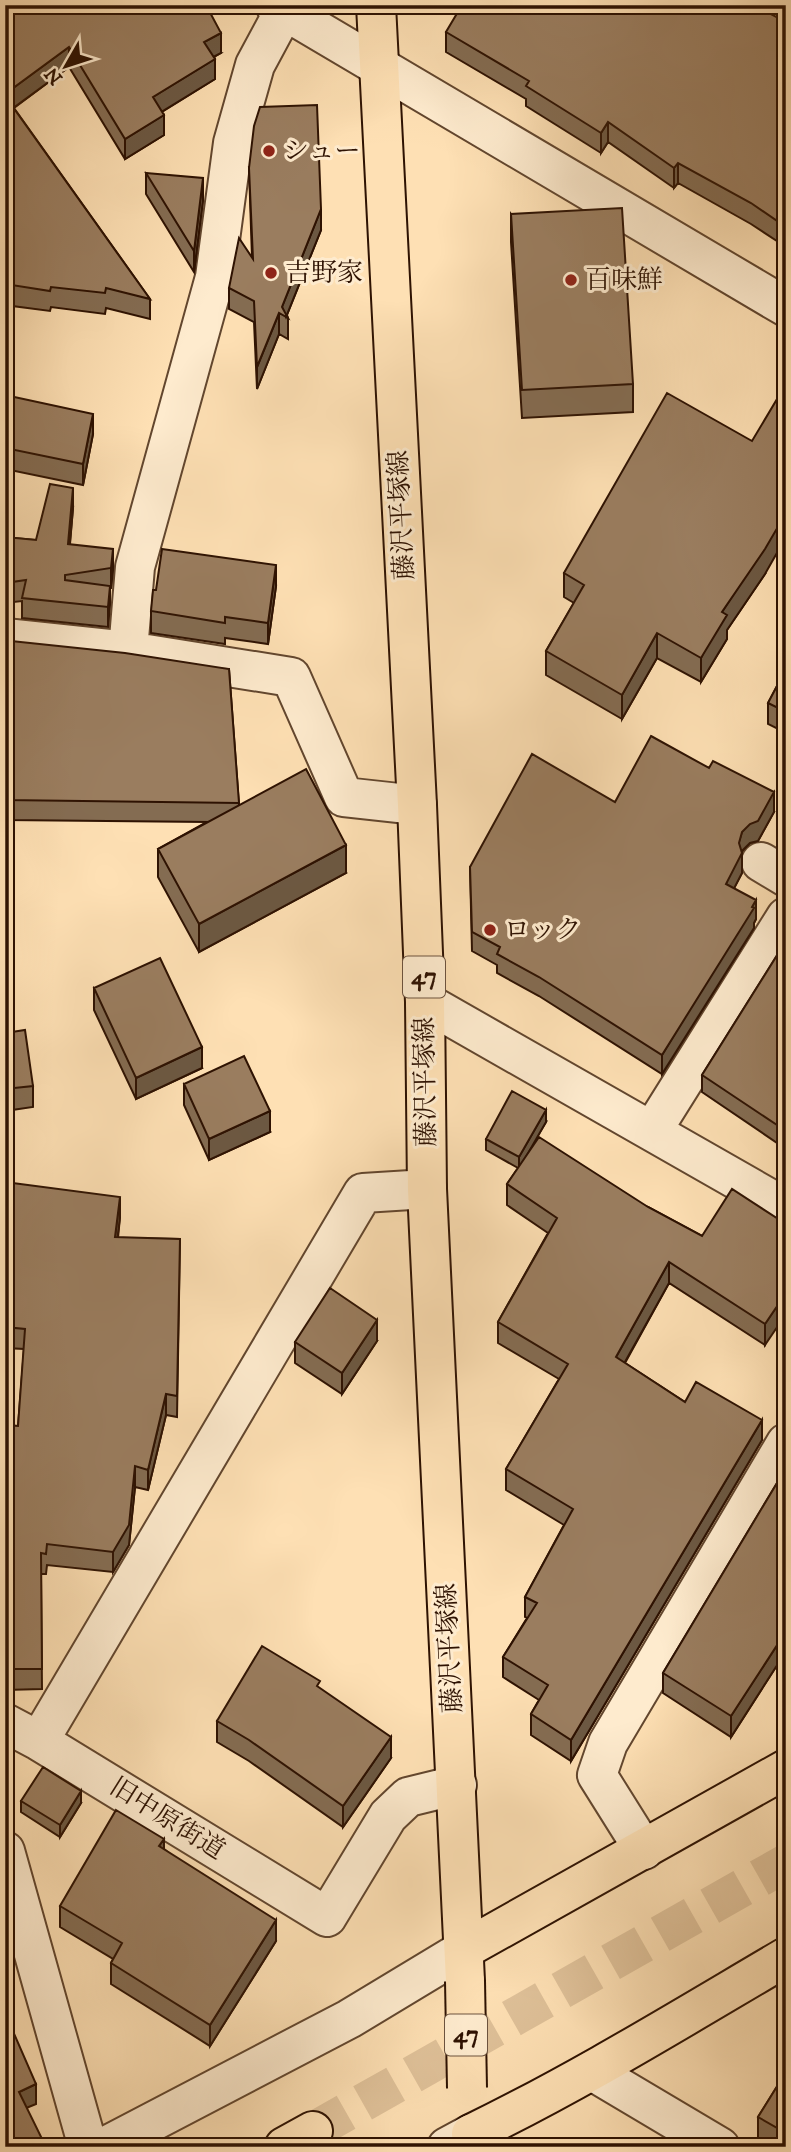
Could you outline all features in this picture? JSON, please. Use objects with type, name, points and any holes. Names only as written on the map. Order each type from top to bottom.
[{"type":"main road","name":"藤沢平塚線","points":[[376,5],[417,805],[425,1002],[427,1189],[465,1965]]},
{"type":"main road","points":[[465,1965],[644,1850],[786,1769]]},
{"type":"main road","points":[[463,2143],[593,2071],[786,1957]]},
{"type":"main road","name":"47","points":[[463,2143],[467,2088],[465,1965]]},
{"type":"street","points":[[128,651],[135,567],[215,277],[233,142],[255,65],[280,8],[786,307]]},
{"type":"street","points":[[5,638],[128,651],[291,677],[344,797],[417,805]]},
{"type":"street","points":[[652,1132],[786,917]]},
{"type":"street","points":[[425,1002],[786,1208]]},
{"type":"street","points":[[39,1741],[363,1193],[427,1189]]},
{"type":"street","points":[[644,1850],[597,1775],[608,1743],[786,1443]]},
{"type":"street","name":"旧中原街道","points":[[5,1723],[39,1741],[327,1917],[388,1816],[408,1797],[457,1785]]},
{"type":"street","points":[[5,1851],[88,2147]]},
{"type":"street","points":[[104,2147],[349,2019],[465,1965]]},
{"type":"street","points":[[593,2071],[720,2147]]},
{"type":"building","points":[[5,5],[206,5],[221,33],[204,42],[215,59],[153,97],[164,115],[125,139],[69,47],[5,94]]},
{"type":"building","points":[[462,5],[754,5],[786,22],[786,227],[751,203],[678,163],[674,168],[608,122],[601,133],[526,86],[529,81],[446,32]]},
{"type":"building","points":[[5,96],[150,299],[106,288],[105,293],[51,287],[50,291],[5,284]]},
{"type":"building","points":[[317,105],[321,209],[282,307],[288,318],[279,313],[257,367],[254,301],[229,288],[239,238],[253,259],[249,168],[254,126],[260,107]]},
{"type":"building","points":[[146,173],[203,178],[194,251]]},
{"type":"building","points":[[622,208],[633,384],[522,390],[511,214]]},
{"type":"building","points":[[786,384],[786,513],[722,612],[727,615],[701,658],[657,633],[622,695],[546,651],[584,585],[564,573],[667,393],[752,441]]},
{"type":"building","points":[[5,395],[93,414],[83,464],[5,448]]},
{"type":"building","points":[[50,484],[73,488],[68,544],[113,549],[111,568],[65,575],[65,580],[110,586],[108,607],[22,598],[26,580],[5,583],[5,537],[36,540]]},
{"type":"building","points":[[162,549],[276,565],[268,623],[225,617],[225,623],[151,611]]},
{"type":"building","points":[[11,641],[125,653],[229,669],[239,803],[5,800],[5,663]]},
{"type":"building","points":[[786,669],[786,712],[768,703]]},
{"type":"building","points":[[651,736],[709,768],[713,761],[774,792],[758,821],[742,832],[739,843],[742,853],[726,884],[756,900],[752,907],[754,908],[662,1055],[539,977],[497,954],[500,947],[472,932],[470,867],[532,754],[615,802]]},
{"type":"building","points":[[306,769],[346,845],[199,924],[158,849]]},
{"type":"building","points":[[786,941],[786,1131],[702,1075]]},
{"type":"building","points":[[160,958],[202,1047],[136,1078],[94,988]]},
{"type":"building","points":[[25,1030],[33,1086],[5,1089],[5,1033]]},
{"type":"building","points":[[244,1056],[270,1111],[209,1139],[184,1084]]},
{"type":"building","points":[[512,1091],[546,1110],[519,1157],[486,1139]]},
{"type":"building","points":[[539,1137],[648,1207],[702,1236],[732,1189],[786,1224],[786,1293],[765,1324],[669,1262],[616,1357],[685,1402],[696,1382],[762,1420],[571,1740],[531,1714],[548,1685],[503,1657],[537,1603],[525,1597],[573,1509],[506,1469],[568,1364],[498,1322],[557,1218],[507,1184]]},
{"type":"building","points":[[5,1182],[120,1197],[115,1237],[180,1239],[177,1396],[166,1394],[148,1470],[135,1466],[129,1525],[113,1552],[47,1544],[46,1554],[41,1553],[42,1669],[5,1669],[5,1425],[18,1426],[25,1329],[5,1327]]},
{"type":"building","points":[[330,1288],[377,1320],[342,1373],[295,1342]]},
{"type":"building","points":[[786,1468],[786,1637],[783,1636],[731,1716],[663,1673]]},
{"type":"building","points":[[262,1646],[320,1681],[317,1686],[391,1737],[343,1806],[249,1740],[217,1721]]},
{"type":"building","points":[[43,1767],[81,1791],[60,1825],[21,1801]]},
{"type":"building","points":[[116,1810],[164,1839],[159,1846],[276,1920],[210,2025],[111,1963],[122,1943],[60,1906]]},
{"type":"building","points":[[5,2013],[36,2084],[19,2092],[46,2147],[5,2147]]},
{"type":"building","points":[[786,2072],[786,2133],[758,2117]]},
{"type":"tunnel","points":[[313,2131],[786,1863]]},
{"type":"place","name":"シュー","points":[[269,151]]},
{"type":"place","name":"吉野家","points":[[271,273]]},
{"type":"place","name":"百味鮮","points":[[571,280]]},
{"type":"place","name":"ロック","points":[[490,930]]}]
